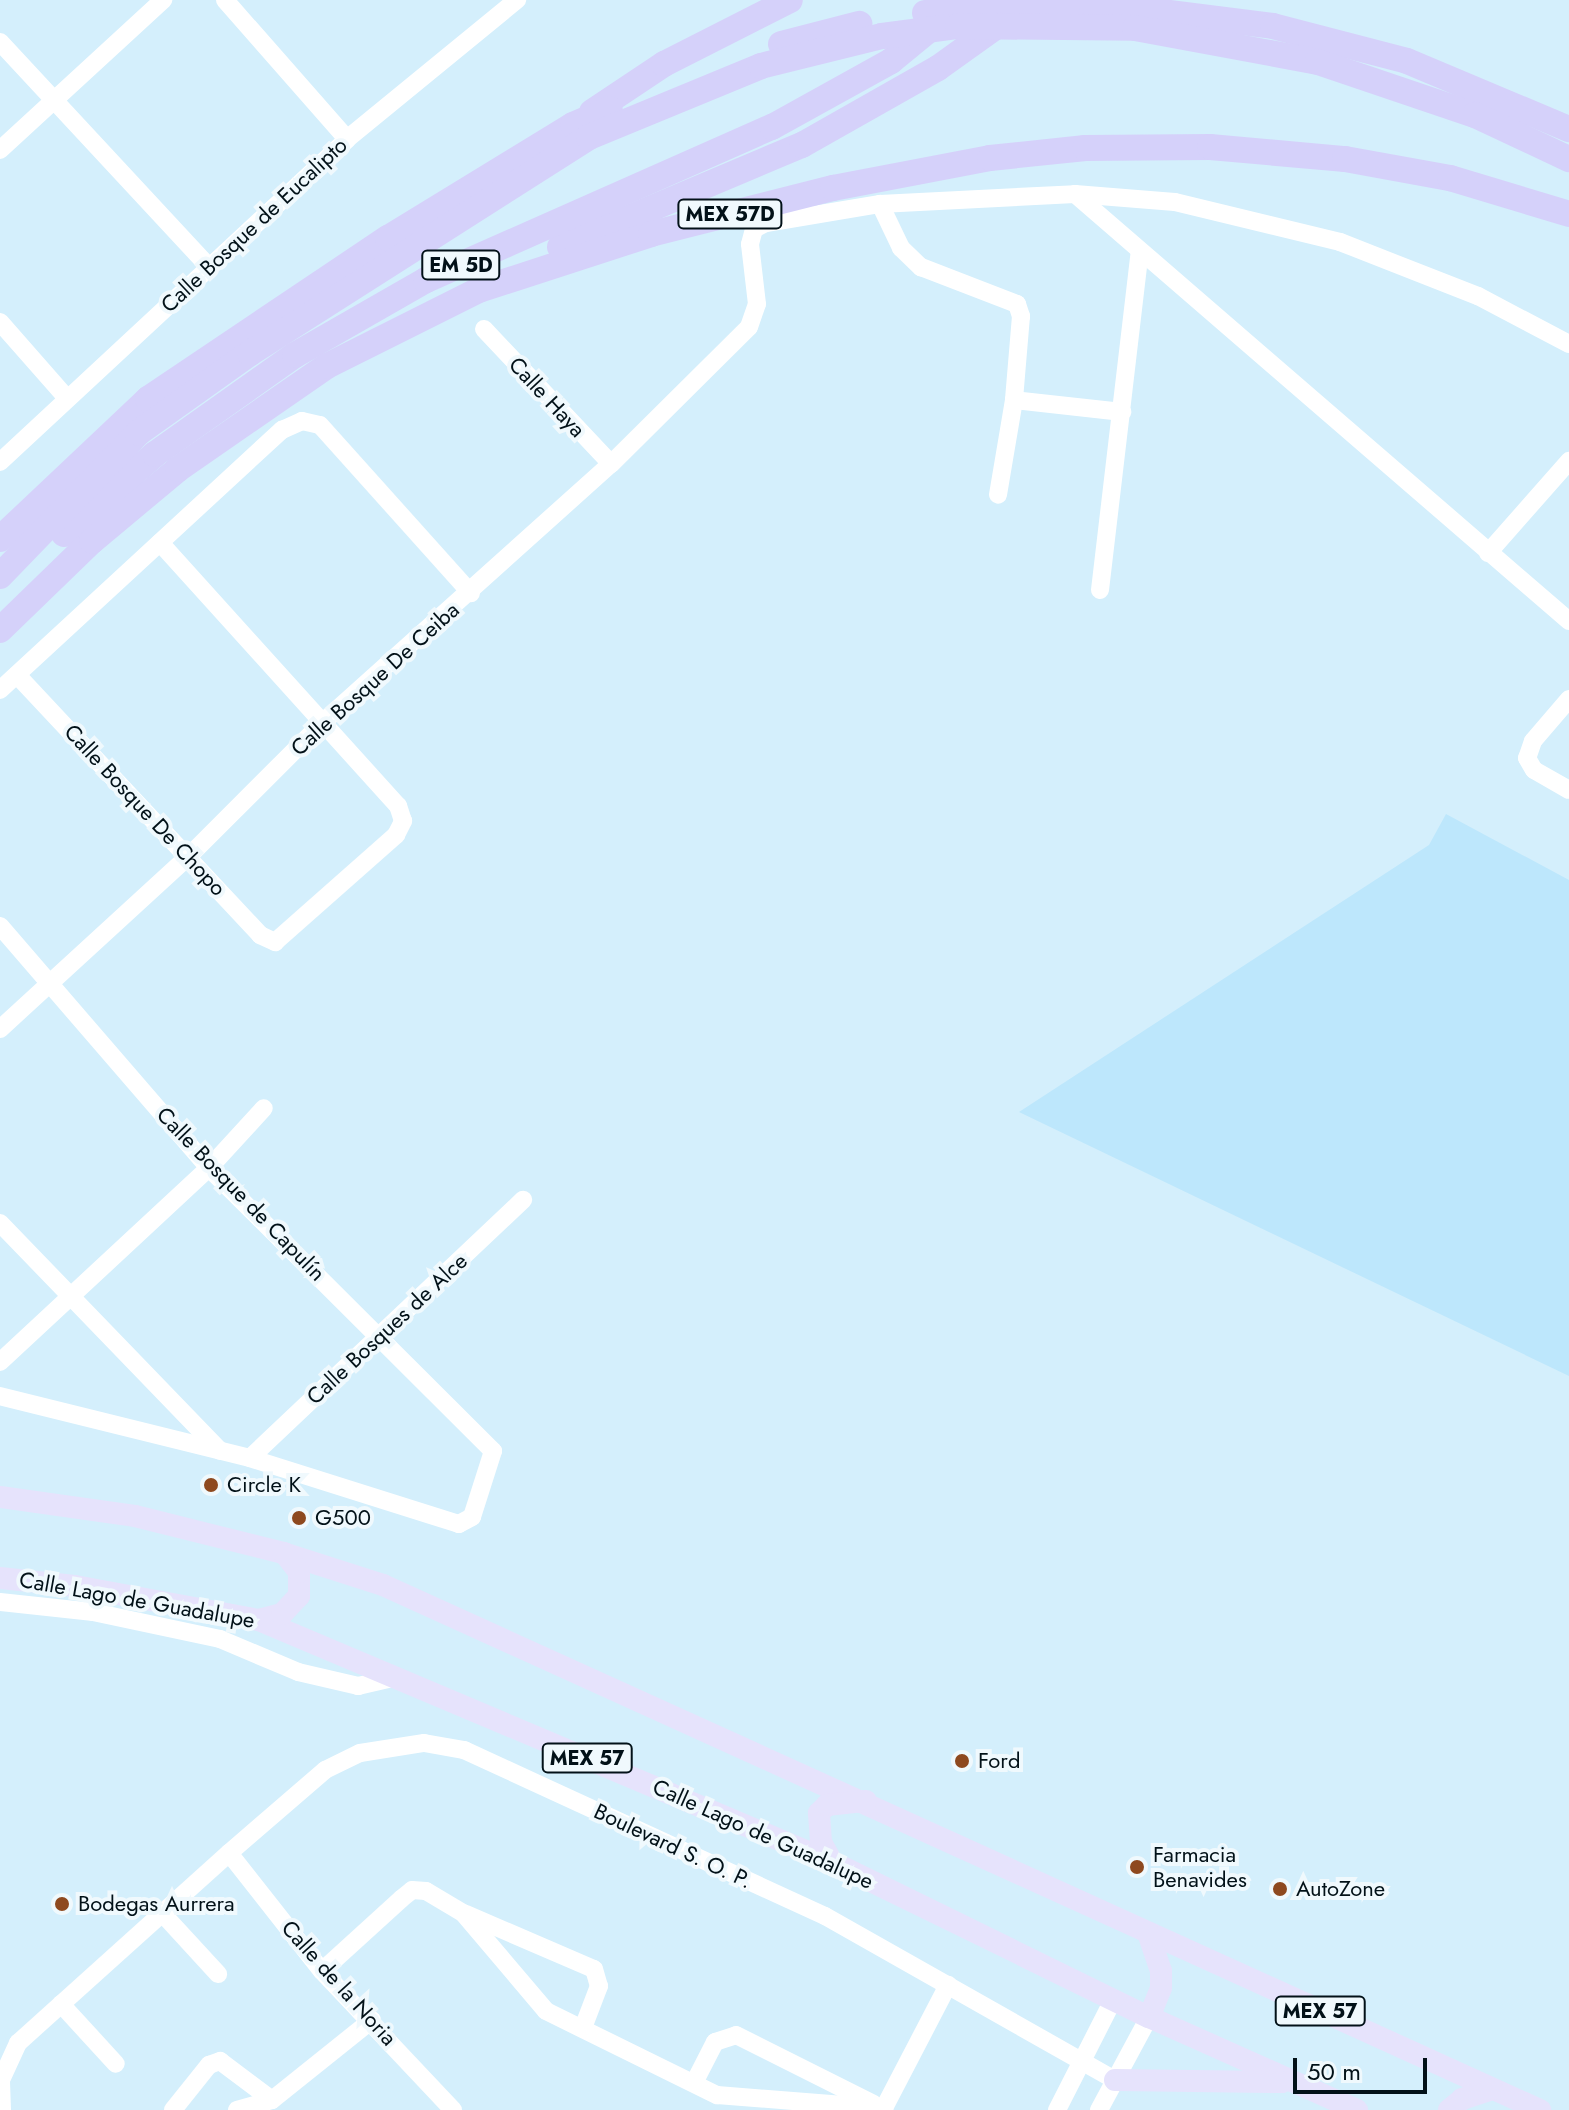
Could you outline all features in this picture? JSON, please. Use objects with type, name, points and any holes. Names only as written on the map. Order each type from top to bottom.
[{"type":"highway","points":[[0,539],[148,399],[388,238],[573,125],[664,64],[790,0]]},
{"type":"highway","name":"EM 5D","points":[[0,596],[155,454],[295,355],[426,280],[772,127],[891,61],[963,0]]},
{"type":"highway","name":"EM 5D","points":[[479,290],[533,259],[802,145],[938,68],[1025,0]]},
{"type":"highway","points":[[573,125],[745,55],[968,7],[1091,3],[1200,14],[1325,36],[1482,88],[1569,129]]},
{"type":"highway","points":[[0,576],[138,433],[250,353],[531,170],[653,108],[761,66],[884,27],[1047,23],[1135,28],[1318,62],[1475,115],[1569,159]]},
{"type":"highway","name":"MEX 57D","points":[[0,630],[92,541],[252,417],[327,366],[479,290],[651,234],[833,188],[990,158],[1085,148],[1210,147],[1345,159],[1450,178],[1569,214]]},
{"type":"main road","name":"MEX 57","points":[[0,1497],[135,1516],[283,1553],[465,1619],[1540,2110]]},
{"type":"main road","points":[[259,1620],[282,1614],[299,1596],[299,1572],[283,1553]]},
{"type":"main road","name":"Calle Lago de Guadalupe","points":[[0,1578],[259,1620],[832,1862],[1149,2017]]},
{"type":"main road","points":[[832,1862],[821,1842],[819,1813],[827,1805],[868,1801]]},
{"type":"main road","points":[[1148,1933],[1161,1971],[1161,1988],[1149,2017]]},
{"type":"main road","name":"MEX 57","points":[[1149,2017],[1357,2110]]},
{"type":"main road","points":[[1115,2080],[1292,2082]]},
{"type":"main road","points":[[1449,2110],[1462,2099],[1492,2089]]},
{"type":"street","points":[[0,150],[163,0]]},
{"type":"street","points":[[225,0],[347,139]]},
{"type":"street","name":"Calle Bosque de Eucalipto","points":[[0,462],[66,397],[496,5],[517,0]]},
{"type":"street","points":[[0,42],[209,267]]},
{"type":"street","points":[[1075,194],[1569,621]]},
{"type":"street","points":[[998,495],[1014,400],[1021,316],[1017,304],[921,267],[901,248],[880,204],[1075,194],[1175,202],[1340,242],[1478,296],[1569,344]]},
{"type":"street","name":"Calle Bosque De Ceiba","points":[[0,1029],[190,855],[322,723],[471,593],[611,464],[749,327],[757,304],[750,244],[754,229],[880,204]]},
{"type":"street","points":[[1100,590],[1140,252]]},
{"type":"street","points":[[0,322],[66,397]]},
{"type":"street","name":"Calle Haya","points":[[484,329],[611,464]]},
{"type":"street","points":[[1014,400],[1122,412]]},
{"type":"street","points":[[0,690],[282,430],[302,421],[320,425],[471,593]]},
{"type":"street","points":[[1488,553],[1569,461]]},
{"type":"street","points":[[160,543],[322,723]]},
{"type":"street","name":"Calle Bosque De Chopo","points":[[17,675],[190,855],[260,935],[275,942],[396,835],[403,821],[398,806],[322,723]]},
{"type":"street","points":[[1569,699],[1533,741],[1527,758],[1534,770],[1569,790]]},
{"type":"street","name":"Calle Bosque de Capulín","points":[[0,926],[209,1168],[493,1451],[467,1523],[250,1458]]},
{"type":"street","points":[[0,1362],[209,1168],[264,1108]]},
{"type":"street","name":"Calle Bosques de Alce","points":[[250,1458],[523,1200]]},
{"type":"street","points":[[0,1223],[220,1452]]},
{"type":"street","points":[[0,1396],[250,1458]]},
{"type":"street","points":[[0,1602],[93,1612],[220,1639],[298,1672],[358,1686],[397,1677]]},
{"type":"street","name":"Boulevard S. O. P.","points":[[2,2110],[1,2080],[8,2059],[61,2004],[229,1853],[325,1770],[360,1753],[424,1743],[464,1750],[825,1916],[1115,2080]]},
{"type":"street","name":"Calle de la Noria","points":[[229,1853],[322,1971],[372,2020],[453,2110]]},
{"type":"street","points":[[322,1971],[412,1890],[426,1891],[463,1913],[594,1969],[599,1986],[583,2028]]},
{"type":"street","points":[[162,1913],[218,1974]]},
{"type":"street","points":[[463,1913],[539,2004],[694,2083],[728,2096],[884,2108]]},
{"type":"street","points":[[884,2108],[948,1985]]},
{"type":"street","points":[[1057,2110],[1113,2000]]},
{"type":"street","points":[[61,2004],[116,2064]]},
{"type":"street","points":[[1099,2110],[1149,2017]]},
{"type":"street","points":[[237,2110],[272,2100],[372,2020]]},
{"type":"street","points":[[694,2083],[715,2042],[736,2035],[884,2108]]},
{"type":"street","points":[[173,2110],[209,2065],[220,2061],[272,2100]]},
{"type":"shaded area","points":[[1446,814],[1569,880],[1569,1376],[1019,1112],[1429,845]]},
{"type":"place","name":"Circle K","points":[[211,1485]]},
{"type":"place","name":"G500","points":[[299,1518]]},
{"type":"place","name":"Ford","points":[[962,1761]]},
{"type":"place","name":"Farmacia Benavides","points":[[1137,1867]]},
{"type":"place","name":"AutoZone","points":[[1280,1889]]},
{"type":"place","name":"Bodegas Aurrera","points":[[62,1904]]}]
